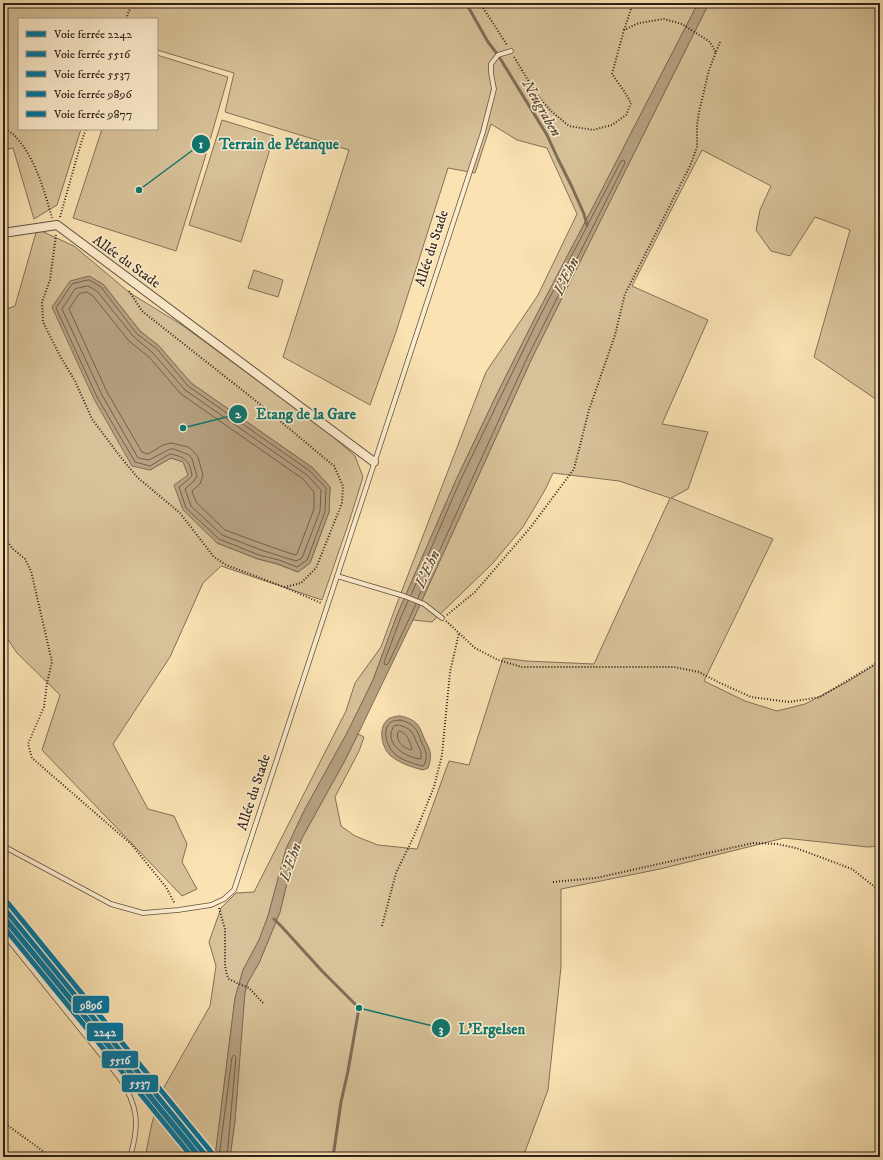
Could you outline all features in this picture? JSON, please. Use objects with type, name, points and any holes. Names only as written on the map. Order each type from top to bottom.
[{"type":"street","name":"Allée du Stade","points":[[56,225],[374,462]]},
{"type":"street","points":[[3,233],[56,225]]},
{"type":"lane","name":"Allée du Stade","points":[[3,846],[111,904],[143,913],[211,905],[224,899],[234,890],[484,132],[494,89],[491,64],[498,55],[511,51]]},
{"type":"lane","points":[[337,576],[404,596],[424,604],[442,618]]},
{"type":"lane","points":[[3,933],[119,1077],[126,1088],[135,1108],[136,1120],[133,1147],[130,1157]]},
{"type":"path","points":[[126,18],[132,3]]},
{"type":"path","points":[[480,3],[537,95],[551,112],[569,126],[594,130],[612,125],[626,115],[631,104],[612,74],[633,3]]},
{"type":"path","points":[[624,30],[639,23],[664,19],[682,24],[697,33],[710,42],[716,53]]},
{"type":"path","points":[[720,42],[709,70],[696,125],[697,147],[690,166],[625,294],[615,335],[589,410],[574,469],[530,528],[475,592],[442,618],[475,648],[498,660],[522,667],[674,667],[699,672],[751,697],[789,702],[820,697],[880,661]]},
{"type":"path","points":[[3,127],[15,136],[31,159],[44,189],[56,225]]},
{"type":"path","points":[[86,130],[56,225],[50,280],[42,302],[42,322],[75,381],[92,419],[137,477],[180,513],[214,557],[226,565],[284,587],[327,606]]},
{"type":"path","points":[[123,274],[130,293],[142,311],[256,401],[334,466],[343,486],[342,503],[316,568],[301,583],[284,587]]},
{"type":"path","points":[[3,528],[4,537],[13,549],[25,558],[31,571],[52,662],[47,683],[44,707],[28,744],[32,758],[131,844],[166,887],[178,910]]},
{"type":"path","points":[[382,926],[396,873],[414,836],[434,787],[442,755],[450,672],[459,633]]},
{"type":"path","points":[[553,882],[596,878],[753,843],[777,844],[796,848],[852,869],[880,891]]},
{"type":"path","points":[[218,902],[225,930],[225,966],[227,975],[230,979],[249,988],[264,1004]]},
{"type":"path","points":[[3,1122],[51,1157]]},
{"type":"shaded area","points":[[3,3],[111,3],[124,8],[126,3],[698,3],[495,398],[456,480],[397,615],[373,680],[347,733],[305,809],[286,849],[268,916],[259,940],[243,970],[235,998],[215,1157],[145,1157],[152,1123],[162,1091],[210,1006],[216,966],[209,942],[221,908],[236,893],[254,892],[346,711],[355,683],[381,647],[486,372],[538,295],[577,214],[547,148],[517,140],[491,124],[475,173],[448,168],[396,332],[370,405],[283,357],[349,150],[225,112],[234,73],[158,50],[158,18],[18,18],[18,130],[81,130],[57,205],[34,219],[13,148],[3,150]]},
{"type":"shaded area","points":[[709,3],[880,3],[880,402],[814,357],[850,230],[815,217],[790,256],[771,251],[756,230],[760,210],[771,186],[702,150],[632,286],[708,320],[662,424],[708,432],[688,489],[671,498],[773,539],[704,681],[745,701],[777,711],[805,704],[847,682],[880,662],[880,846],[868,847],[784,838],[660,869],[561,889],[561,967],[548,1090],[523,1157],[230,1157],[235,1121],[245,992],[248,982],[259,963],[280,912],[292,862],[302,838],[358,734],[364,737],[359,751],[335,797],[341,826],[355,836],[378,845],[417,849],[449,761],[469,765],[503,658],[526,661],[594,664],[670,498],[619,481],[553,473],[545,490],[523,527],[493,563],[432,622],[413,620],[532,358]]},
{"type":"shaded area","points":[[158,55],[228,77],[176,251],[73,218],[102,130],[158,130]]},
{"type":"shaded area","points":[[222,120],[274,136],[241,242],[189,225]]},
{"type":"shaded area","points":[[37,229],[74,246],[130,293],[182,325],[329,433],[355,456],[363,477],[322,600],[221,566],[203,583],[170,657],[113,744],[148,809],[174,816],[187,844],[182,862],[197,889],[182,896],[42,750],[60,695],[17,653],[3,632],[3,310],[15,306]],"holes":[[[103,284],[140,331],[159,346],[191,383],[313,468],[330,487],[329,512],[310,563],[298,572],[258,559],[217,543],[188,475],[184,462],[171,458],[150,470]]]},
{"type":"shaded area","points":[[254,270],[283,280],[278,297],[248,288]]},
{"type":"water","name":"L'Ehn","points":[[698,3],[709,3],[532,358],[413,620],[358,734],[302,838],[292,862],[280,912],[259,963],[248,982],[245,992],[235,1121],[230,1157],[215,1157],[235,998],[243,970],[259,940],[268,916],[286,849],[305,809],[347,733],[373,680],[397,615],[456,480],[495,398]]},
{"type":"water","points":[[89,276],[103,284],[140,331],[159,346],[191,383],[313,468],[330,487],[329,512],[310,563],[298,572],[278,564],[258,559],[217,543],[183,510],[174,485],[188,475],[183,462],[171,458],[150,470],[132,466],[94,399],[52,307],[70,281]]},
{"type":"water","points":[[400,716],[413,721],[420,728],[430,752],[428,768],[423,770],[403,763],[391,756],[385,748],[382,737],[383,726],[390,718]]},
{"type":"waterway","name":"Neugraben","points":[[466,3],[488,42],[498,55],[547,135],[572,187],[584,214],[587,225]]},
{"type":"waterway","points":[[274,919],[322,971],[359,1008],[341,1102],[333,1157]]},
{"type":"rail line","name":"9896","points":[[8,903],[212,1153]]},
{"type":"rail line","name":"2242","points":[[3,907],[207,1157]]},
{"type":"rail line","name":"5516","points":[[3,916],[199,1157]]},
{"type":"rail line","name":"5537","points":[[3,917],[200,1157]]},
{"type":"rail line","name":"9877","points":[[3,926],[192,1157]]},
{"type":"place","name":"Terrain de Pétanque","points":[[139,190]]},
{"type":"place","name":"Etang de la Gare","points":[[183,428]]},
{"type":"place","name":"L'Ergelsen","points":[[359,1008]]}]
